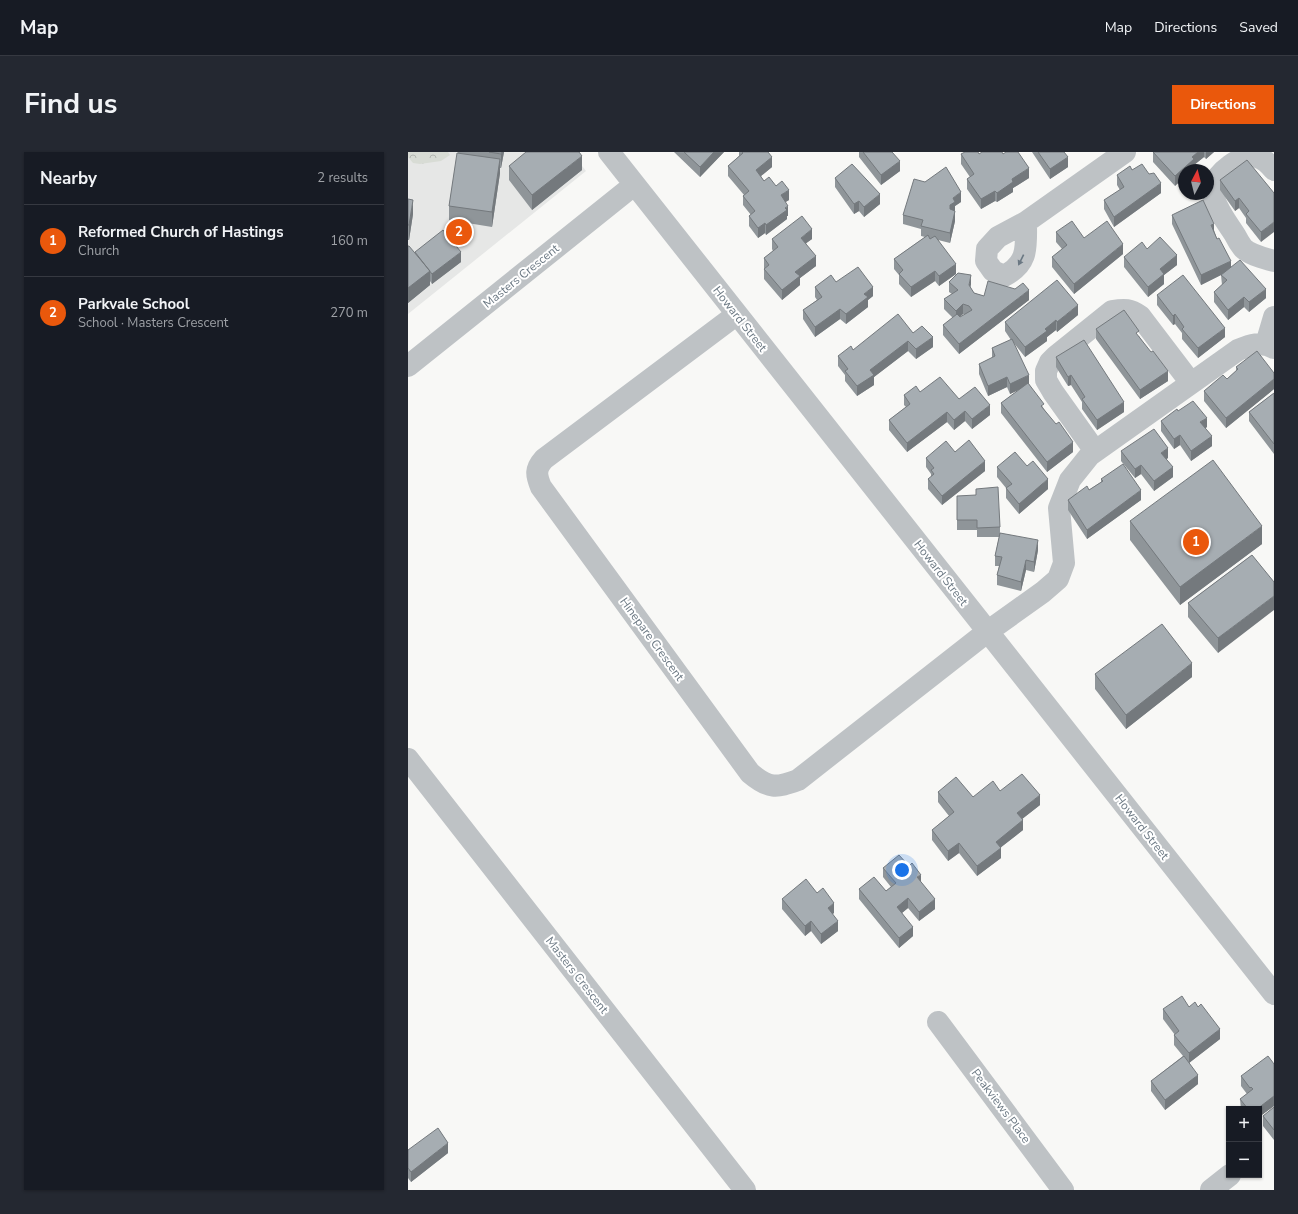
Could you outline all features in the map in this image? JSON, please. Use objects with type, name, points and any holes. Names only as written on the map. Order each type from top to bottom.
[{"type":"street","name":"Howard Street","points":[[608,152],[1274,994]]},
{"type":"street","points":[[1026,222],[1125,152]]},
{"type":"street","points":[[1274,170],[1257,157],[1247,157],[1236,161],[1217,178],[1213,187],[1213,196],[1218,209],[1243,248],[1253,254],[1274,261]]},
{"type":"street","name":"Masters Crescent","points":[[408,366],[634,185]]},
{"type":"street","points":[[1095,451],[1053,392],[1046,380],[1046,371],[1050,362],[1056,356],[1112,311],[1131,310],[1140,316],[1191,383]]},
{"type":"street","name":"Hinepare Crescent","points":[[736,315],[544,459],[538,465],[536,476],[540,487],[750,773],[757,780],[768,786],[782,786],[798,780],[987,632],[1043,592],[1058,579],[1064,563],[1059,508],[1070,480],[1090,455],[1238,350],[1252,344],[1270,346]]},
{"type":"street","points":[[1270,346],[1274,317]]},
{"type":"street","name":"Masters Crescent","points":[[408,759],[745,1190]]},
{"type":"street","name":"Peakviews Place","points":[[938,1022],[1063,1190]]},
{"type":"street","points":[[1211,1190],[1226,1178]]},
{"type":"shaded area","points":[[408,152],[571,152],[586,171],[408,314]]},
{"type":"green space","points":[[408,152],[448,152],[450,155],[441,161],[420,164],[413,163],[408,157]]},
{"type":"building","points":[[489,152],[502,152],[501,154]]},
{"type":"building","points":[[526,152],[579,152],[582,156],[532,195],[509,166]]},
{"type":"building","points":[[684,152],[714,152],[700,167]]},
{"type":"building","points":[[742,152],[768,152],[772,157],[756,170],[764,181],[769,177],[776,186],[782,181],[789,190],[781,195],[788,206],[785,208],[787,210],[766,225],[765,223],[758,228],[749,216],[755,211],[743,196],[749,191],[728,166],[743,153]]},
{"type":"building","points":[[863,152],[892,152],[900,161],[881,175]]},
{"type":"building","points":[[965,152],[978,152],[979,154],[982,152],[1002,152],[1003,154],[1006,152],[1018,152],[1029,168],[1012,179],[1013,182],[997,193],[995,191],[981,199],[967,179],[974,174],[961,154]]},
{"type":"building","points":[[1038,152],[1064,152],[1068,157],[1050,169]]},
{"type":"building","points":[[1153,152],[1198,152],[1192,157],[1194,159],[1188,164],[1178,164],[1178,173],[1175,176]]},
{"type":"building","points":[[457,153],[500,159],[492,212],[449,206]]},
{"type":"building","points":[[1247,160],[1274,193],[1274,222],[1261,232],[1246,214],[1249,211],[1239,198],[1235,201],[1220,180]]},
{"type":"building","points":[[852,164],[880,194],[864,207],[859,201],[854,204],[835,178]]},
{"type":"building","points":[[1142,164],[1149,174],[1154,173],[1161,183],[1114,217],[1104,200],[1124,187],[1117,175],[1130,166],[1132,170]]},
{"type":"building","points":[[946,167],[961,192],[953,198],[955,202],[950,205],[950,209],[955,211],[950,233],[921,226],[923,220],[903,215],[914,179],[925,182]]},
{"type":"building","points":[[408,199],[413,200],[409,225],[408,225]]},
{"type":"building","points":[[1203,200],[1214,224],[1211,225],[1217,239],[1219,238],[1231,261],[1201,275],[1172,215]]},
{"type":"building","points":[[802,216],[812,229],[801,238],[816,256],[795,272],[800,276],[782,290],[764,269],[769,265],[764,258],[778,247],[772,239]]},
{"type":"building","points":[[1072,221],[1084,238],[1107,221],[1123,244],[1074,284],[1052,257],[1067,245],[1056,232]]},
{"type":"building","points":[[443,230],[461,252],[432,274],[415,252]]},
{"type":"building","points":[[928,235],[930,239],[935,236],[956,264],[939,276],[935,271],[911,287],[899,274],[903,270],[894,259]]},
{"type":"building","points":[[1160,237],[1177,255],[1160,269],[1164,274],[1148,287],[1124,257],[1142,242],[1147,249]]},
{"type":"building","points":[[408,246],[430,271],[408,288]]},
{"type":"building","points":[[1240,260],[1266,289],[1249,302],[1244,297],[1228,310],[1214,292],[1227,280],[1221,275]]},
{"type":"building","points":[[858,267],[873,287],[864,294],[868,297],[846,314],[840,309],[815,327],[803,310],[822,297],[815,287],[831,275],[836,282]]},
{"type":"building","points":[[958,273],[971,275],[969,285],[974,293],[984,296],[988,281],[1015,289],[1023,283],[1029,290],[959,344],[943,325],[957,314],[960,317],[972,310],[969,306],[963,304],[956,311],[944,299],[958,290],[949,282]]},
{"type":"building","points":[[1183,275],[1225,328],[1198,348],[1182,329],[1184,327],[1175,314],[1173,316],[1157,295]]},
{"type":"building","points":[[1057,280],[1078,305],[1057,322],[1056,320],[1045,329],[1047,331],[1025,347],[1005,322]]},
{"type":"building","points":[[1124,310],[1139,331],[1136,333],[1151,352],[1153,351],[1168,371],[1140,390],[1096,329]]},
{"type":"building","points":[[898,314],[913,333],[922,326],[933,337],[916,349],[908,341],[870,370],[874,375],[857,386],[845,371],[848,369],[838,356],[851,346],[853,350]]},
{"type":"building","points":[[1012,339],[1029,375],[1010,384],[1007,377],[988,386],[979,364],[995,356],[992,348]]},
{"type":"building","points":[[1084,340],[1124,402],[1097,420],[1082,399],[1085,397],[1071,375],[1068,377],[1056,357]]},
{"type":"building","points":[[1257,351],[1274,373],[1274,379],[1226,418],[1204,391],[1223,375],[1227,379],[1238,369],[1236,367]]},
{"type":"building","points":[[940,377],[959,399],[975,387],[990,405],[972,419],[965,411],[954,420],[947,412],[907,443],[889,420],[910,404],[904,395],[916,386],[920,392]]},
{"type":"building","points":[[1028,383],[1044,404],[1041,406],[1056,424],[1059,422],[1073,442],[1047,462],[1001,403]]},
{"type":"building","points":[[1274,393],[1274,444],[1249,412]]},
{"type":"building","points":[[1193,401],[1207,418],[1200,422],[1212,436],[1191,451],[1180,435],[1174,439],[1161,421],[1177,409],[1178,411]]},
{"type":"building","points":[[1154,429],[1168,448],[1161,453],[1173,467],[1154,481],[1141,465],[1135,469],[1121,451]]},
{"type":"building","points":[[969,440],[985,461],[942,496],[928,479],[934,474],[931,470],[934,468],[926,458],[946,441],[955,452]]},
{"type":"building","points":[[1015,452],[1027,466],[1033,461],[1048,479],[1019,504],[1006,488],[1012,484],[997,467]]},
{"type":"building","points":[[1213,460],[1262,526],[1180,587],[1130,521]]},
{"type":"building","points":[[1123,464],[1141,490],[1087,530],[1068,500],[1087,486],[1089,490],[1103,481],[1101,479]]},
{"type":"building","points":[[998,487],[1000,527],[977,528],[977,520],[957,520],[957,496],[976,495],[976,489]]},
{"type":"building","points":[[1000,533],[1038,540],[1034,562],[1026,560],[1021,582],[997,575],[1002,557],[995,556]]},
{"type":"building","points":[[1252,555],[1274,582],[1274,596],[1218,638],[1188,603]]},
{"type":"building","points":[[1162,624],[1192,663],[1126,715],[1095,674]]},
{"type":"building","points":[[1022,774],[1040,795],[1017,813],[1023,820],[996,842],[1001,848],[977,866],[959,843],[948,851],[932,830],[954,812],[938,792],[956,777],[973,797],[993,781],[1000,791]]},
{"type":"building","points":[[899,855],[909,866],[912,863],[921,875],[917,877],[935,899],[919,912],[908,898],[897,907],[913,927],[899,938],[859,889],[874,877],[886,891],[896,883],[883,868]]},
{"type":"building","points":[[806,879],[817,893],[823,888],[834,903],[828,908],[838,921],[821,934],[811,921],[805,926],[782,899]]},
{"type":"building","points":[[1182,996],[1189,1007],[1195,1002],[1198,1007],[1201,1004],[1220,1029],[1189,1053],[1174,1035],[1179,1031],[1163,1009]]},
{"type":"building","points":[[1184,1056],[1198,1075],[1165,1100],[1151,1081]]},
{"type":"building","points":[[1268,1056],[1274,1064],[1274,1096],[1261,1106],[1246,1106],[1240,1099],[1253,1089],[1251,1087],[1250,1088],[1241,1076]]},
{"type":"building","points":[[1274,1107],[1274,1130],[1263,1116]]},
{"type":"building","points":[[438,1128],[448,1143],[411,1172],[408,1168],[408,1150]]},
{"type":"place","name":"Parkvale School","points":[[459,232]]},
{"type":"place","name":"Reformed Church of Hastings","points":[[1196,542]]}]
